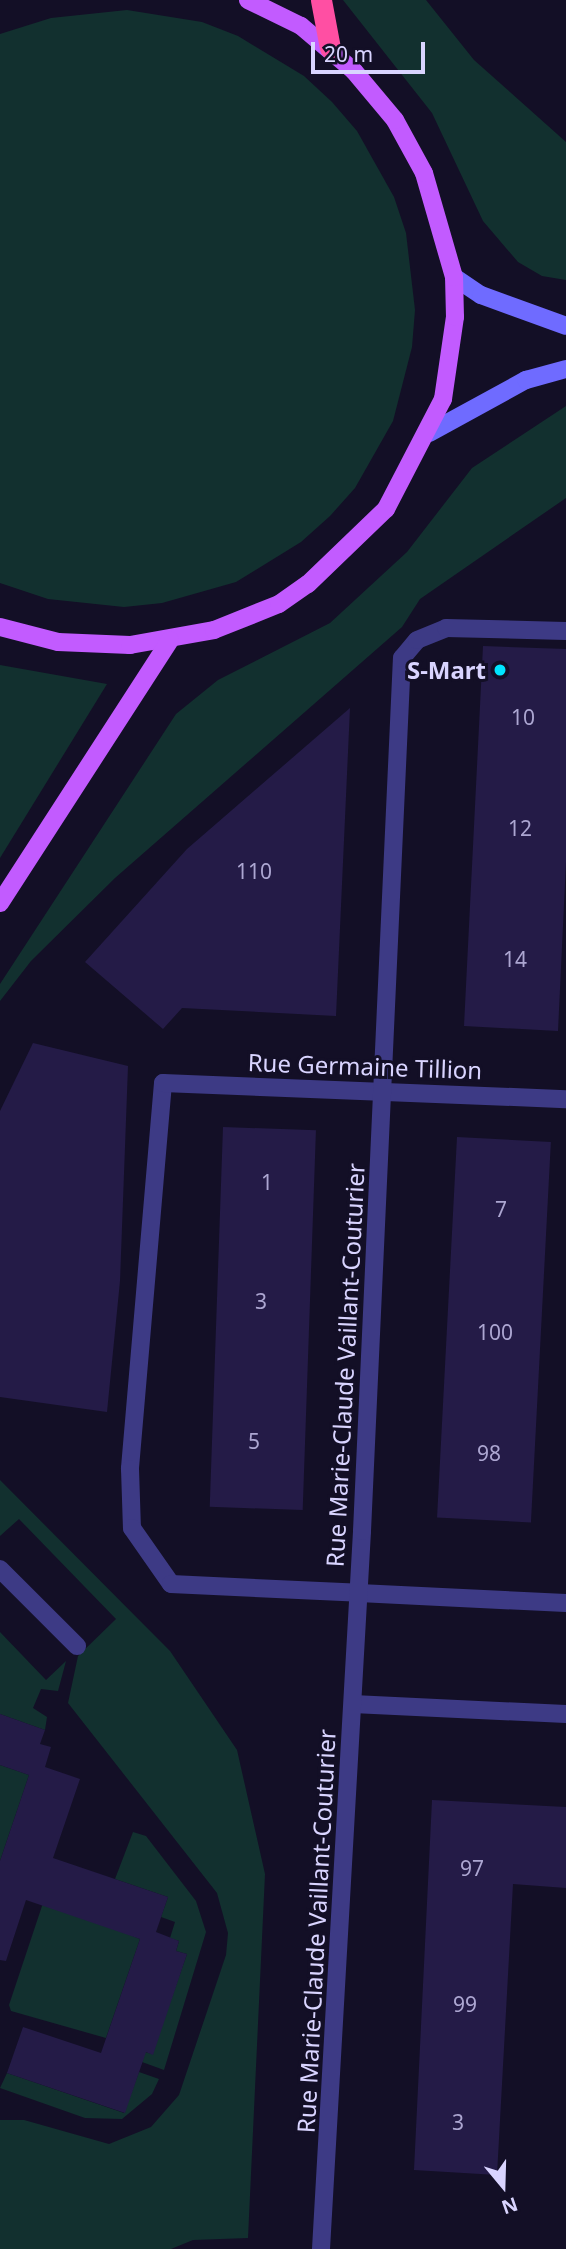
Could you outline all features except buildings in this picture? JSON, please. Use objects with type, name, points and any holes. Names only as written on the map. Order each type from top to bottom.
[{"type":"highway","points":[[321,0],[330,48]]},
{"type":"main road","points":[[0,627],[93,645],[170,640],[251,618],[308,584],[386,509],[429,433],[451,358],[454,277],[434,199],[411,146],[377,95],[330,48],[248,0]]},
{"type":"main road","points":[[0,903],[170,640]]},
{"type":"street","points":[[454,277],[481,295],[566,326]]},
{"type":"street","points":[[429,433],[526,380],[566,369]]},
{"type":"street","name":"Rue Marie-Claude Vaillant-Couturier","points":[[321,2249],[359,1593],[402,658],[417,640],[446,628],[566,631]]},
{"type":"street","name":"Rue Germaine Tillion","points":[[359,1593],[171,1584],[132,1528],[130,1469],[163,1083],[566,1099]]},
{"type":"street","points":[[0,1569],[77,1646]]},
{"type":"street","points":[[359,1593],[566,1603]]},
{"type":"street","points":[[353,1704],[566,1714]]},
{"type":"green space","points":[[343,0],[426,0],[474,60],[566,142],[566,280],[542,276],[518,262],[483,221],[432,113]]},
{"type":"green space","points":[[127,10],[202,22],[238,36],[304,76],[332,102],[357,131],[394,197],[406,233],[415,310],[412,347],[393,421],[355,488],[330,516],[301,542],[236,582],[162,603],[124,607],[48,599],[0,583],[0,34],[51,18]]},
{"type":"green space","points":[[566,406],[566,498],[420,599],[402,627],[115,878],[31,961],[0,1001],[0,984],[176,714],[218,680],[330,623],[407,552],[472,468]]},
{"type":"green space","points":[[0,665],[107,684],[0,858]]},
{"type":"green space","points":[[0,1480],[170,1651],[237,1750],[265,1874],[248,2238],[193,2240],[171,2249],[0,2249],[0,2120],[24,2120],[109,2144],[151,2127],[179,2095],[226,1955],[228,1933],[217,1893],[68,1703],[78,1656],[116,1619],[19,1519],[0,1536]]},
{"type":"green space","points":[[0,1632],[46,1680],[66,1661],[58,1691],[41,1689],[33,1708],[47,1717],[45,1730],[0,1714]]},
{"type":"green space","points":[[0,1765],[29,1775],[0,1861]]},
{"type":"green space","points":[[133,1832],[146,1836],[196,1901],[206,1932],[164,2070],[142,2062],[145,2052],[152,2054],[187,1954],[176,1951],[179,1941],[170,1938],[175,1922],[161,1917],[168,1897],[115,1879]]},
{"type":"green space","points":[[44,1900],[140,1939],[106,2038],[11,2011],[9,2005]]},
{"type":"green space","points":[[139,2072],[159,2079],[152,2094],[122,2119],[85,2118],[0,2088],[7,2073],[124,2113]]},
{"type":"place","name":"S-Mart","points":[[500,670]]}]
